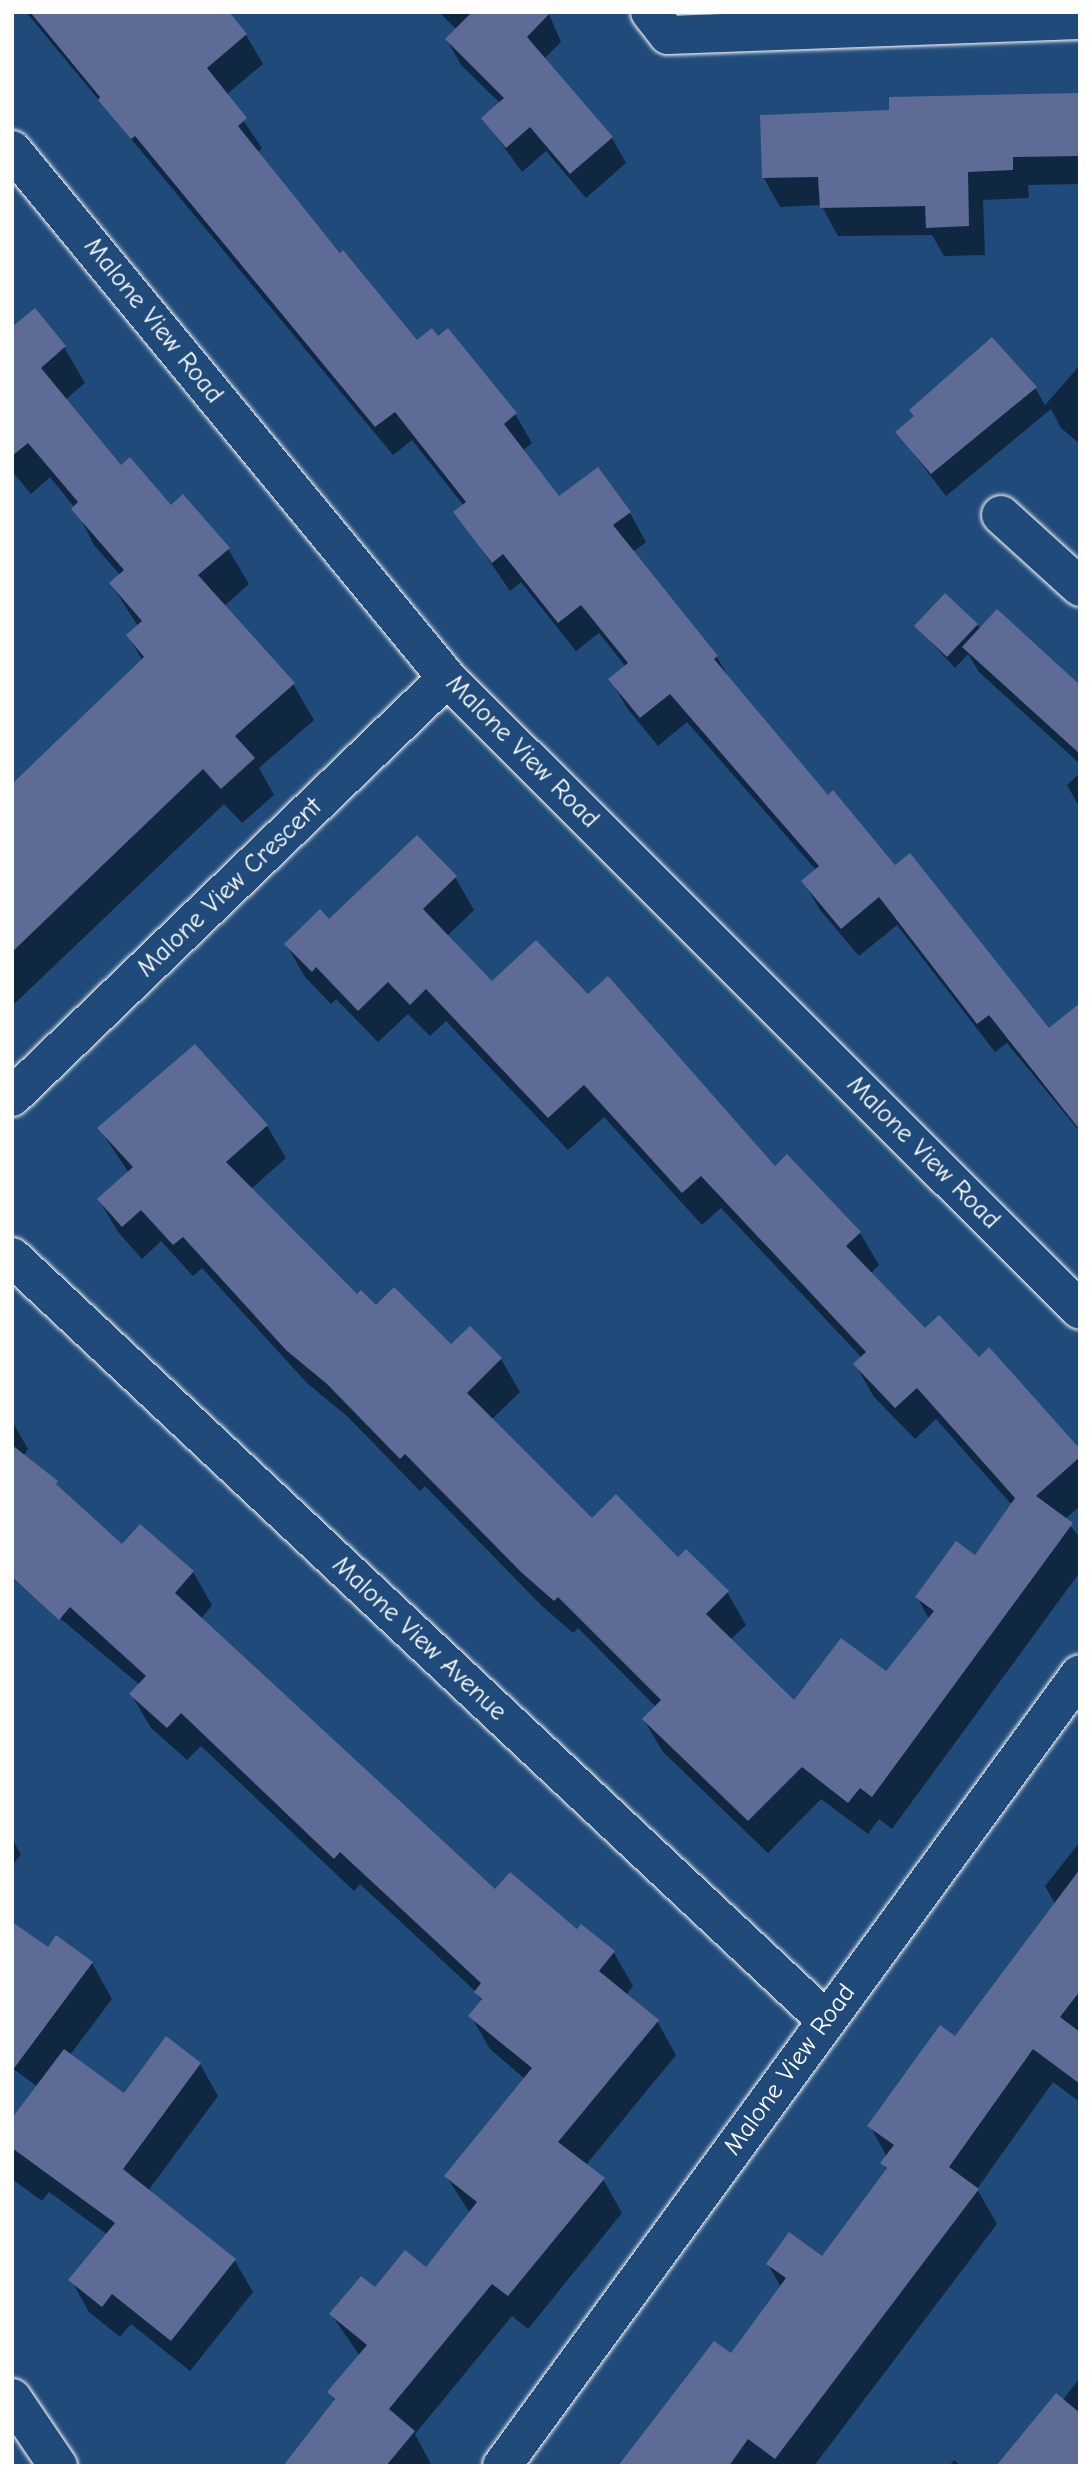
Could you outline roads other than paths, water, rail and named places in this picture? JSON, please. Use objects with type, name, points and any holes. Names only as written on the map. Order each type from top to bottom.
[{"type":"street","points":[[650,12],[668,35],[1080,20]]},
{"type":"street","name":"Malone View Road","points":[[12,150],[447,678],[1080,1310]]},
{"type":"street","points":[[1001,515],[1080,587]]},
{"type":"street","name":"Malone View Crescent","points":[[12,1097],[447,678]]},
{"type":"street","name":"Malone View Avenue","points":[[12,1257],[826,2020]]},
{"type":"street","name":"Malone View Road","points":[[502,2466],[1080,1674]]},
{"type":"street","points":[[12,2398],[58,2466]]}]
